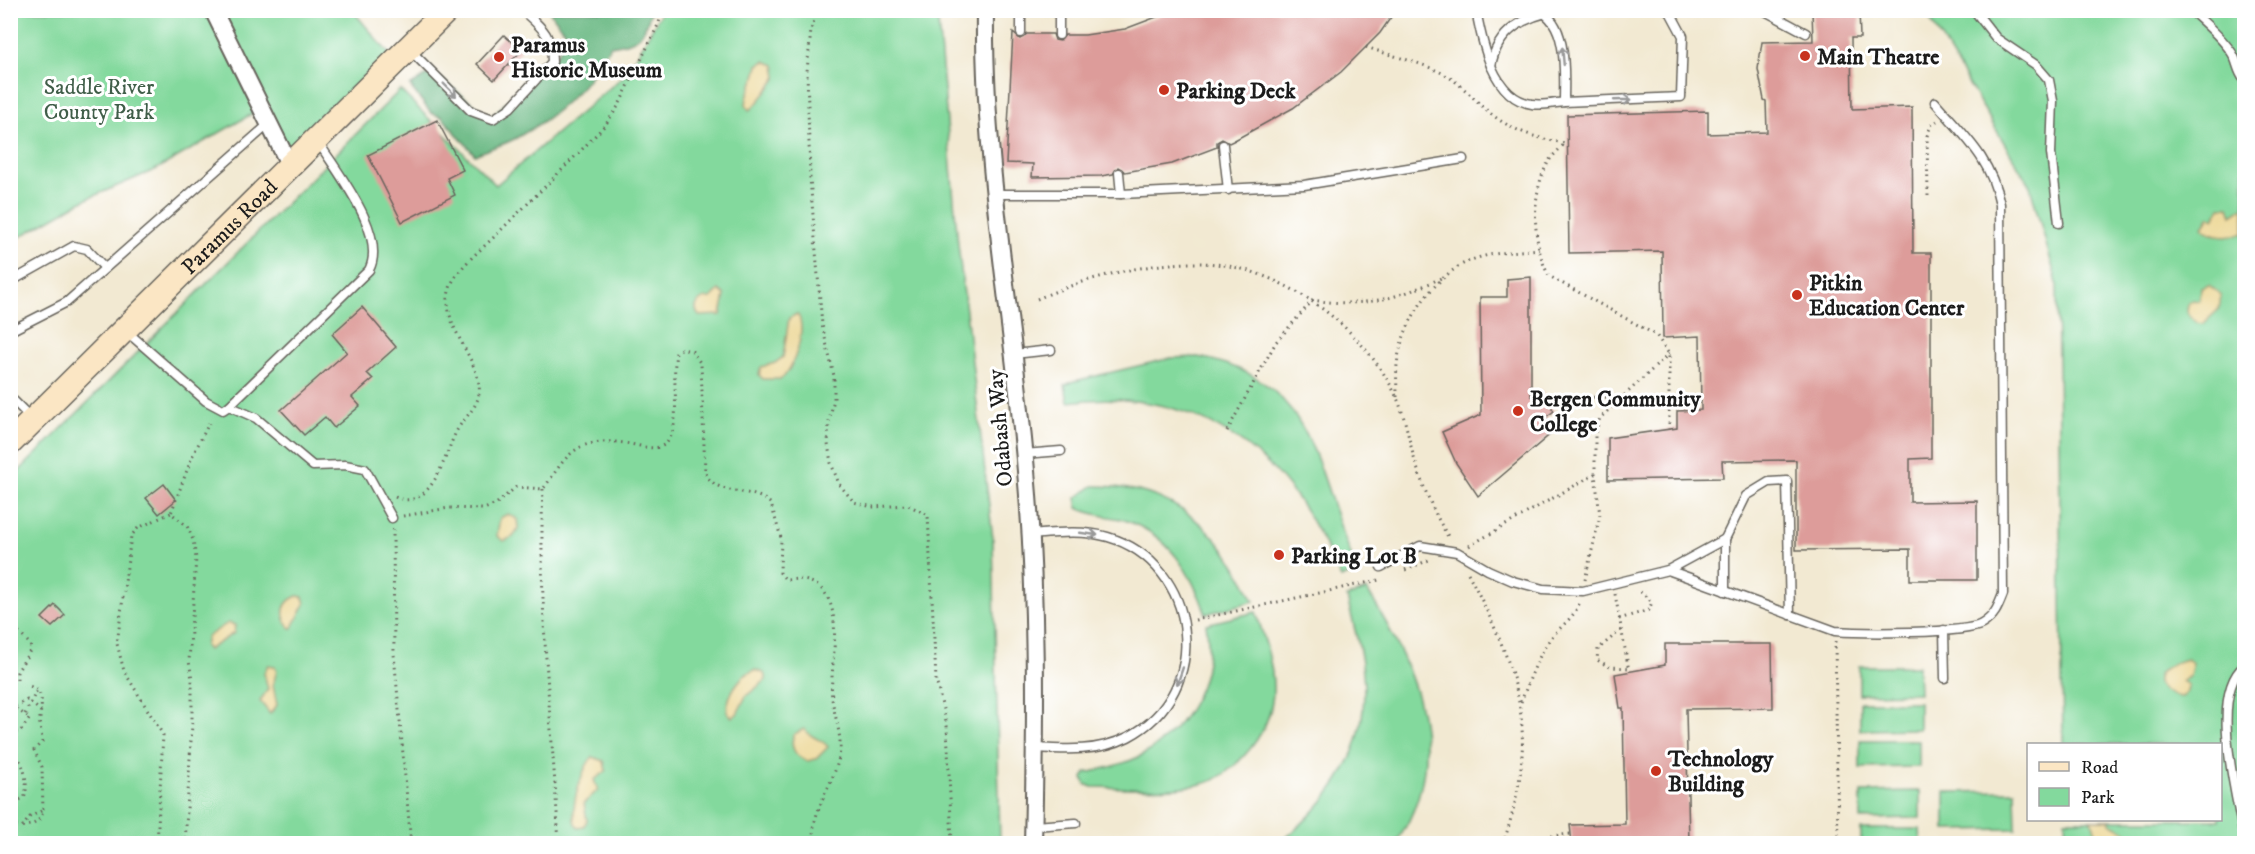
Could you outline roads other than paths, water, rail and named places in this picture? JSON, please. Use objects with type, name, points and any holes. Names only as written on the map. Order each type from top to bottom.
[{"type":"main road","name":"Paramus Road","points":[[10,443],[447,10]]},
{"type":"street","points":[[213,10],[290,166]]},
{"type":"street","name":"Odabash Way","points":[[985,10],[984,70],[993,194],[1014,354],[1030,535],[1034,748],[1033,843]]},
{"type":"lane","points":[[409,48],[471,111],[493,119],[510,108],[552,62],[552,44],[549,37],[522,10]]},
{"type":"lane","points":[[1021,10],[1021,33]]},
{"type":"lane","points":[[1059,10],[1059,34]]},
{"type":"lane","points":[[1476,10],[1483,45],[1491,67],[1511,97],[1531,104],[1682,98],[1683,36],[1670,10]]},
{"type":"lane","points":[[1491,67],[1494,48],[1522,21],[1541,12],[1559,10]]},
{"type":"lane","points":[[1763,10],[1806,33]]},
{"type":"lane","points":[[1974,10],[1996,38],[2036,65],[2049,80],[2053,101],[2051,153],[2059,223]]},
{"type":"lane","points":[[2191,10],[2220,36],[2234,56],[2237,71],[2244,79]]},
{"type":"lane","points":[[1541,12],[1559,36],[1563,50],[1564,102]]},
{"type":"lane","points":[[1668,570],[1835,631],[1861,634],[1944,630],[1981,625],[1996,613],[2003,594],[2000,204],[1994,178],[1985,162],[1935,102]]},
{"type":"lane","points":[[10,331],[67,302],[270,123]]},
{"type":"lane","points":[[124,330],[206,401],[223,410],[369,270],[375,257],[371,235],[361,211],[317,139]]},
{"type":"lane","points":[[1223,145],[1228,190]]},
{"type":"lane","points":[[993,194],[1121,194],[1228,190],[1304,184],[1463,159]]},
{"type":"lane","points":[[1119,173],[1121,194]]},
{"type":"lane","points":[[10,282],[74,246],[87,249],[104,267]]},
{"type":"lane","points":[[1014,354],[1051,350]]},
{"type":"lane","points":[[10,397],[33,420]]},
{"type":"lane","points":[[229,406],[256,418],[313,466],[345,465],[364,469],[392,518]]},
{"type":"lane","points":[[1024,454],[1061,451]]},
{"type":"lane","points":[[1725,591],[1725,539],[1746,496],[1769,482],[1787,482],[1790,615]]},
{"type":"lane","points":[[1030,535],[1079,532],[1107,537],[1131,546],[1152,561],[1172,587],[1184,622],[1184,664],[1178,681],[1162,709],[1148,724],[1128,737],[1080,751],[1034,748]]},
{"type":"lane","points":[[1381,567],[1420,546],[1456,552],[1488,570],[1543,589],[1583,591],[1614,588],[1668,570],[1725,539]]},
{"type":"lane","points":[[1944,630],[1945,678]]},
{"type":"lane","points":[[2244,666],[2237,672],[2229,694],[2228,740],[2244,838]]},
{"type":"lane","points":[[1034,826],[1076,824]]},
{"type":"place","name":"Main Theatre","points":[[1805,56]]},
{"type":"place","name":"Paramus Historic Museum","points":[[499,57]]},
{"type":"place","name":"Parking Deck","points":[[1164,90]]},
{"type":"place","name":"Pitkin Education Center","points":[[1797,295]]},
{"type":"place","name":"Bergen Community College","points":[[1518,411]]},
{"type":"place","name":"Parking Lot B","points":[[1279,555]]},
{"type":"place","name":"Technology Building","points":[[1656,771]]},
{"type":"park label","name":"Saddle River County Park","points":[[99,98]]}]
